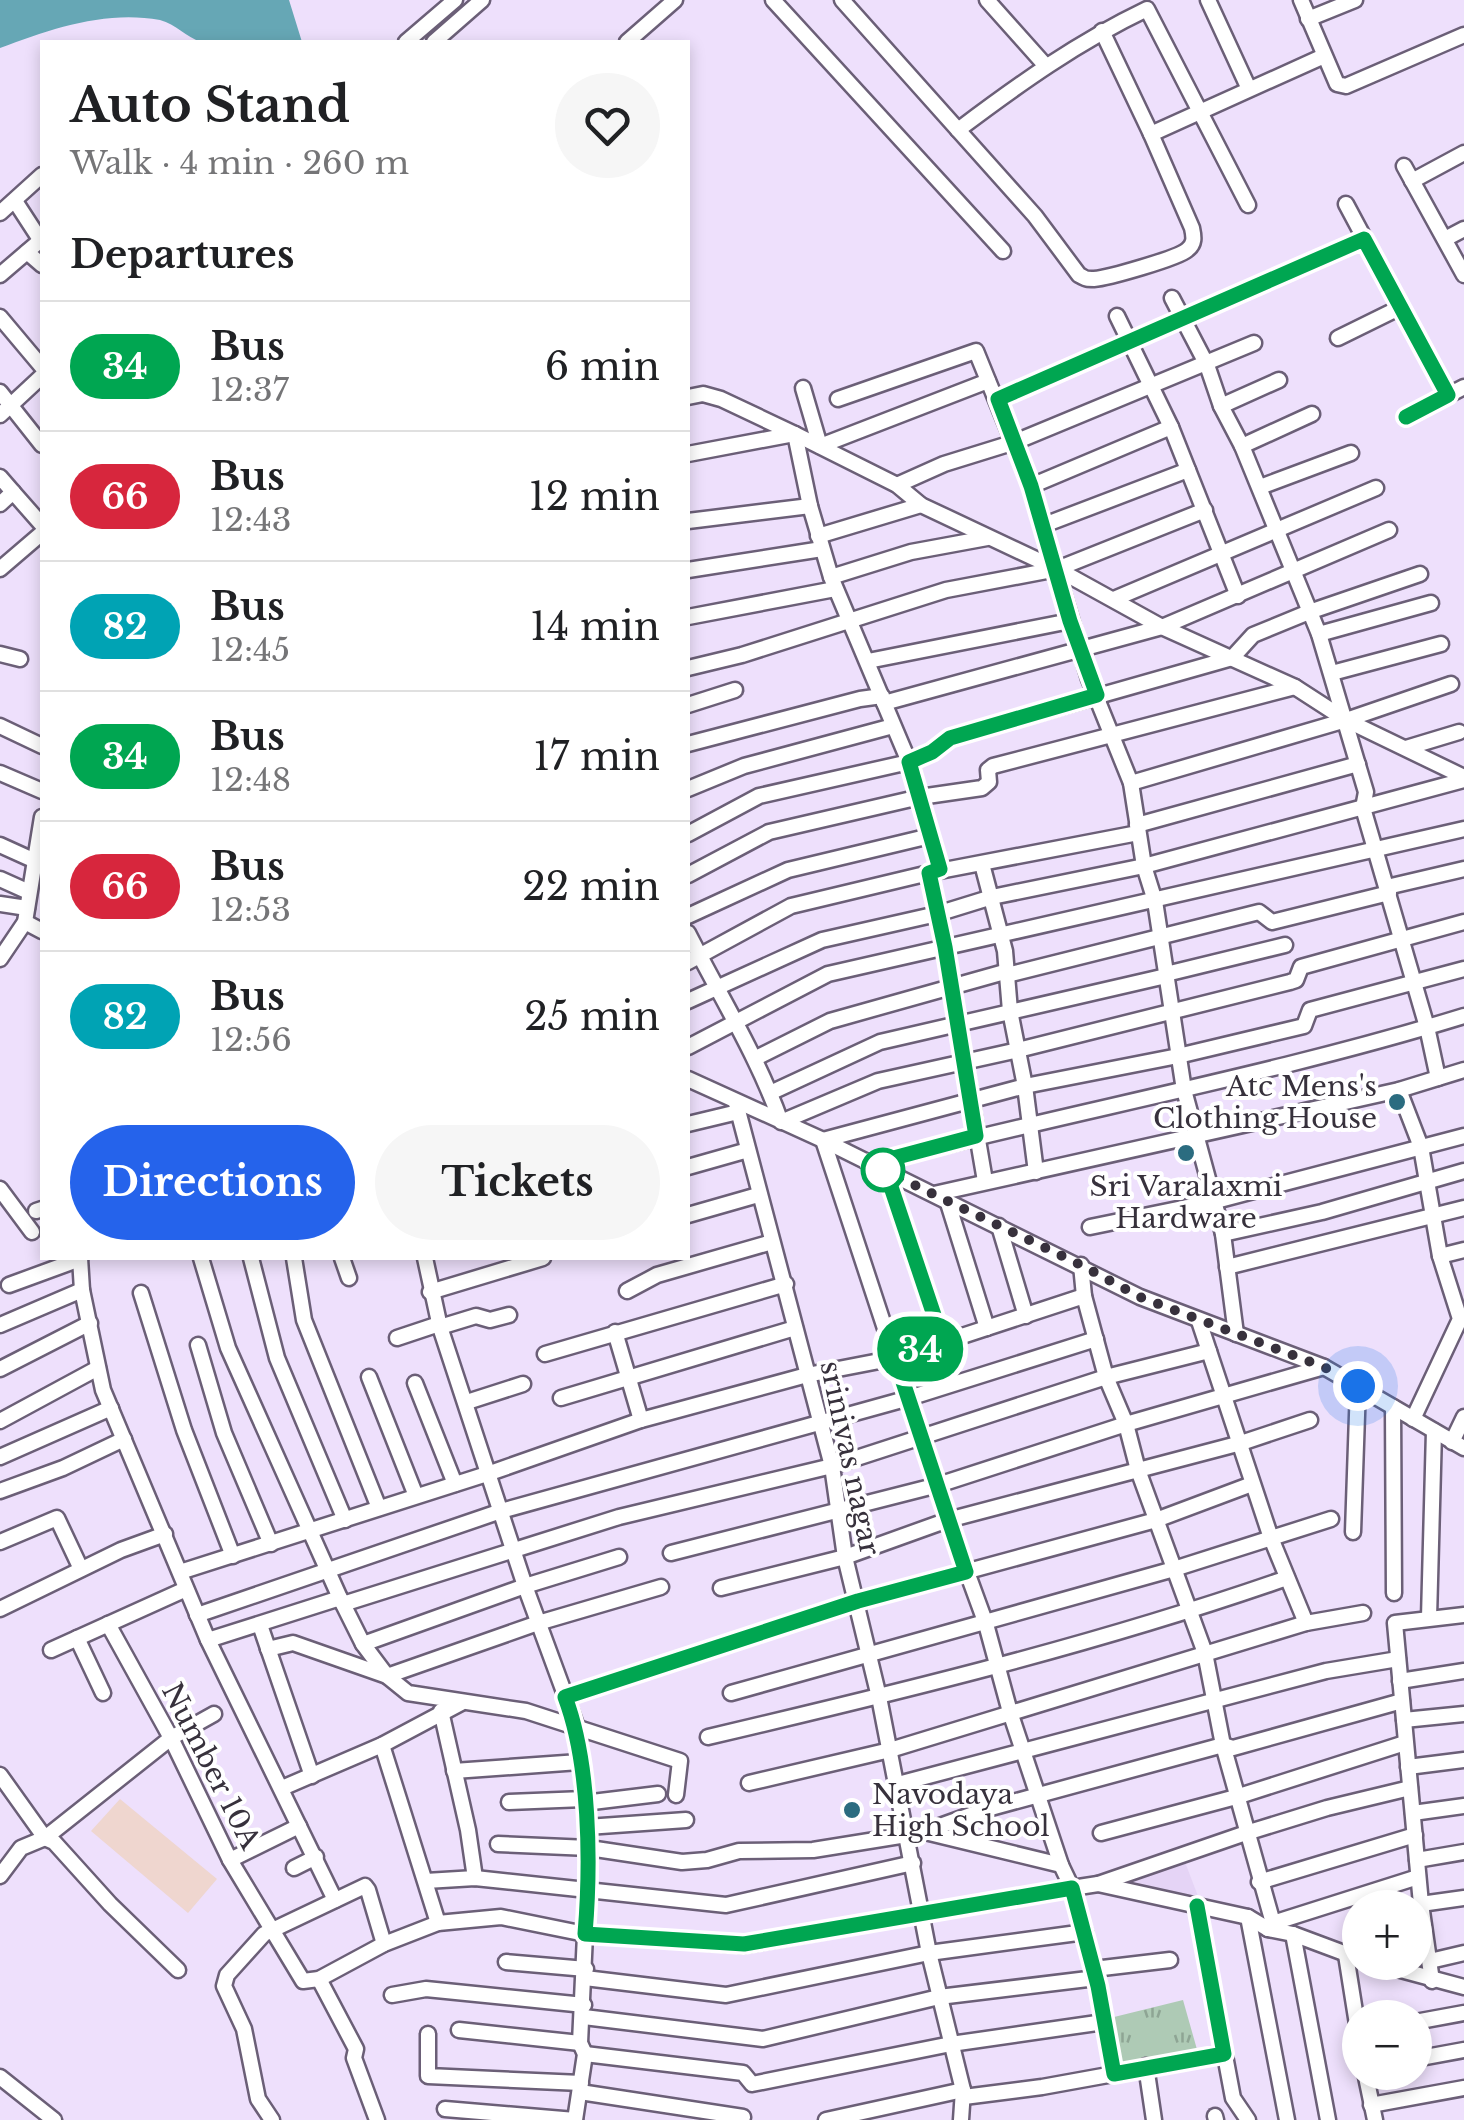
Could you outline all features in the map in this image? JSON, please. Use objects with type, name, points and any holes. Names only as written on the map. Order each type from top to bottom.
[{"type":"street","points":[[408,40],[455,0]]},
{"type":"street","points":[[436,40],[482,0]]},
{"type":"street","points":[[649,0],[660,13]]},
{"type":"street","points":[[629,40],[675,0]]},
{"type":"street","points":[[773,0],[1003,251]]},
{"type":"street","points":[[842,0],[1035,216],[1079,274],[1094,279],[1184,252],[1194,240],[1151,134],[1102,31]]},
{"type":"street","points":[[987,0],[1045,65]]},
{"type":"street","points":[[1208,0],[1249,89]]},
{"type":"street","points":[[1301,0],[1337,84],[1346,86],[1464,35]]},
{"type":"street","points":[[1308,19],[1355,0]]},
{"type":"street","points":[[958,130],[1045,65],[1147,9],[1248,205]]},
{"type":"street","points":[[1151,134],[1324,56]]},
{"type":"street","points":[[1412,180],[1464,153]]},
{"type":"street","points":[[1404,166],[1464,275]]},
{"type":"street","points":[[0,213],[40,177]]},
{"type":"street","points":[[15,201],[40,237]]},
{"type":"street","points":[[1346,204],[1448,395]]},
{"type":"street","points":[[1444,239],[1464,229]]},
{"type":"street","points":[[998,399],[1364,239]]},
{"type":"street","points":[[0,275],[40,242]]},
{"type":"street","points":[[27,252],[40,263]]},
{"type":"street","points":[[1172,298],[1207,364],[1319,634],[1366,792],[1363,808],[1374,852],[1428,1027],[1438,1078]]},
{"type":"street","points":[[1338,338],[1401,307]]},
{"type":"street","points":[[1117,316],[1153,386],[1238,596]]},
{"type":"street","points":[[0,317],[40,365]]},
{"type":"street","points":[[897,485],[944,464],[1014,442],[1254,343]]},
{"type":"street","points":[[838,399],[976,351],[998,399],[1044,525],[1070,621],[1109,736],[1131,783],[1144,866],[1155,900],[1184,1090],[1223,1234],[1236,1334]]},
{"type":"street","points":[[5,410],[40,378]]},
{"type":"street","points":[[1222,406],[1279,380]]},
{"type":"street","points":[[820,446],[988,381]]},
{"type":"street","points":[[1406,417],[1464,386]]},
{"type":"street","points":[[803,388],[820,446]]},
{"type":"street","points":[[0,392],[5,410],[40,443]]},
{"type":"street","points":[[690,397],[703,394],[721,398],[820,446],[897,485],[921,505],[1058,569],[1162,626],[1294,687],[1346,720],[1464,779]]},
{"type":"street","points":[[1242,446],[1312,414]]},
{"type":"street","points":[[1031,486],[1171,428]]},
{"type":"street","points":[[690,454],[794,434]]},
{"type":"street","points":[[794,434],[833,583],[909,762],[930,836],[936,914],[985,1182]]},
{"type":"street","points":[[1260,487],[1351,452]]},
{"type":"street","points":[[1044,525],[1188,470]]},
{"type":"street","points":[[0,476],[40,523]]},
{"type":"street","points":[[1114,599],[1376,488]]},
{"type":"street","points":[[0,504],[14,492]]},
{"type":"street","points":[[690,570],[820,543],[921,505]]},
{"type":"street","points":[[690,521],[810,506]]},
{"type":"street","points":[[690,667],[946,590],[1058,569],[1205,510]]},
{"type":"street","points":[[690,743],[860,699],[883,699],[1080,650],[1162,626],[1390,530]]},
{"type":"street","points":[[0,569],[40,535]]},
{"type":"street","points":[[690,617],[833,583],[911,552],[987,538]]},
{"type":"street","points":[[690,833],[759,796],[909,762],[950,738],[1232,658],[1254,636],[1309,612],[1420,574]]},
{"type":"street","points":[[1319,634],[1430,603]]},
{"type":"street","points":[[868,661],[1070,621]]},
{"type":"street","points":[[1332,673],[1442,644]]},
{"type":"street","points":[[0,654],[20,659]]},
{"type":"street","points":[[1131,783],[1346,720],[1451,684]]},
{"type":"street","points":[[690,874],[770,832],[982,788],[989,782],[988,770],[992,766],[1294,687]]},
{"type":"street","points":[[690,704],[735,690]]},
{"type":"street","points":[[0,726],[40,745]]},
{"type":"street","points":[[690,788],[744,766],[893,726]]},
{"type":"street","points":[[1406,748],[1458,732]]},
{"type":"street","points":[[781,1122],[756,1058],[694,960],[791,906],[934,871],[1138,829],[1358,764]]},
{"type":"street","points":[[0,773],[40,790]]},
{"type":"street","points":[[690,1000],[822,940],[992,897],[1144,866],[1464,779]]},
{"type":"street","points":[[0,958],[26,915],[40,827]]},
{"type":"street","points":[[690,1047],[828,974],[1464,830]]},
{"type":"street","points":[[690,915],[788,870],[930,836]]},
{"type":"street","points":[[0,845],[33,860]]},
{"type":"street","points":[[982,864],[1007,973],[1036,1172]]},
{"type":"street","points":[[756,1058],[830,1021],[951,986],[1259,912],[1272,922],[1464,869]]},
{"type":"street","points":[[0,879],[29,892]]},
{"type":"street","points":[[0,904],[26,915],[40,929]]},
{"type":"street","points":[[781,1122],[878,1081],[1290,982],[1299,976],[1297,971],[1301,967],[1464,922]]},
{"type":"street","points":[[770,1093],[880,1042],[1285,945]]},
{"type":"street","points":[[823,1140],[1026,1086],[1304,1026],[1310,1010],[1464,969]]},
{"type":"street","points":[[871,1164],[976,1136],[1184,1090],[1464,1016]]},
{"type":"street","points":[[940,1197],[985,1182],[1399,1090],[1464,1070]]},
{"type":"street","points":[[690,1080],[737,1107],[823,1140],[1140,1297],[1324,1367],[1458,1445],[1464,1416]]},
{"type":"street","points":[[1399,1090],[1421,1147],[1440,1256],[1459,1288],[1460,1319],[1413,1419]]},
{"type":"street","points":[[690,1123],[737,1107]]},
{"type":"street","name":"srinivas nagar","points":[[737,1107],[832,1466],[845,1557],[880,1697],[929,1954],[964,2093],[961,2120]]},
{"type":"street","points":[[1090,1227],[1212,1202],[1464,1136]]},
{"type":"street","points":[[823,1140],[986,1624],[1037,1796],[1086,1932],[1114,2074]]},
{"type":"street","points":[[690,1166],[748,1150]]},
{"type":"street","points":[[1223,1234],[1322,1212],[1464,1171]]},
{"type":"street","points":[[886,1172],[943,1342]]},
{"type":"street","points":[[0,1189],[32,1232]]},
{"type":"street","points":[[690,1214],[758,1195]]},
{"type":"street","points":[[940,1197],[987,1328]]},
{"type":"street","points":[[1226,1266],[1464,1208]]},
{"type":"street","points":[[999,1226],[1026,1316]]},
{"type":"street","points":[[627,1291],[657,1274],[772,1242]]},
{"type":"street","points":[[1440,1256],[1464,1250]]},
{"type":"street","points":[[8,1285],[75,1260]]},
{"type":"street","points":[[80,1260],[82,1290],[98,1368],[111,1408],[208,1640],[336,1900]]},
{"type":"street","points":[[202,1260],[228,1348],[342,1601],[363,1644],[387,1676],[408,1693],[526,1711],[680,1760],[676,1795]]},
{"type":"street","points":[[252,1260],[278,1358],[345,1520]]},
{"type":"street","points":[[294,1260],[304,1320],[380,1508]]},
{"type":"street","points":[[343,1260],[349,1278]]},
{"type":"street","points":[[424,1260],[440,1325],[525,1586],[578,1730],[589,1848],[581,2088],[574,2120],[445,2110]]},
{"type":"street","points":[[430,1292],[537,1260]]},
{"type":"street","points":[[653,1260],[657,1274]]},
{"type":"street","points":[[1081,1265],[1084,1296],[1106,1377],[1206,1653],[1212,1701],[1270,1926]]},
{"type":"street","points":[[545,1354],[786,1284]]},
{"type":"street","points":[[0,1324],[82,1290]]},
{"type":"street","points":[[141,1293],[184,1430],[232,1556]]},
{"type":"street","points":[[180,1572],[642,1420],[807,1375],[895,1358],[1084,1296]]},
{"type":"street","points":[[397,1338],[476,1316],[490,1320],[509,1315]]},
{"type":"street","points":[[1199,1321],[1271,1538],[1306,1622]]},
{"type":"street","points":[[0,1369],[90,1323]]},
{"type":"street","points":[[561,1398],[795,1328]]},
{"type":"street","points":[[615,1332],[642,1420]]},
{"type":"street","points":[[197,1614],[501,1511],[909,1398],[1096,1339]]},
{"type":"street","points":[[198,1345],[224,1432],[272,1544]]},
{"type":"street","points":[[208,1640],[619,1517],[832,1466],[1106,1377],[1209,1351]]},
{"type":"street","points":[[671,1553],[938,1486],[1126,1424],[1324,1367]]},
{"type":"street","points":[[0,1421],[98,1368]]},
{"type":"street","points":[[370,1377],[416,1496]]},
{"type":"street","points":[[415,1383],[455,1484]]},
{"type":"street","points":[[467,1402],[522,1384]]},
{"type":"street","points":[[1353,1532],[1358,1386]]},
{"type":"street","points":[[1393,1407],[1394,1593]]},
{"type":"street","points":[[0,1457],[111,1408]]},
{"type":"street","points":[[721,1588],[845,1557],[948,1520],[1241,1444],[1310,1420]]},
{"type":"street","points":[[1429,1618],[1434,1431]]},
{"type":"street","points":[[0,1491],[64,1468],[124,1440]]},
{"type":"street","points":[[565,1697],[858,1601],[1156,1520],[1252,1484]]},
{"type":"street","points":[[0,1542],[57,1518],[80,1569]]},
{"type":"street","points":[[731,1694],[868,1653],[986,1624],[1331,1519]]},
{"type":"street","points":[[0,1609],[80,1569],[165,1534]]},
{"type":"street","points":[[363,1644],[619,1557]]},
{"type":"street","points":[[708,1737],[996,1668],[1191,1612],[1287,1578]]},
{"type":"street","points":[[268,1648],[293,1643],[387,1676],[538,1623],[662,1588]]},
{"type":"street","points":[[51,1650],[186,1589]]},
{"type":"street","points":[[749,1783],[890,1750],[1306,1622],[1363,1613]]},
{"type":"street","points":[[1419,1890],[1394,1623],[1464,1614]]},
{"type":"street","name":"Number 10A","points":[[108,1624],[172,1738],[230,1860],[303,1981],[319,1979]]},
{"type":"street","points":[[260,1625],[312,1776]]},
{"type":"street","points":[[76,1638],[103,1693]]},
{"type":"street","points":[[898,1784],[1326,1671],[1398,1659]]},
{"type":"street","points":[[1400,1681],[1464,1672]]},
{"type":"street","points":[[925,1832],[987,1809],[1402,1701]]},
{"type":"street","points":[[282,1788],[382,1745],[461,1702]]},
{"type":"street","points":[[441,1710],[475,1878]]},
{"type":"street","points":[[0,1876],[22,1848],[45,1838],[172,1738],[214,1714]]},
{"type":"street","points":[[1404,1720],[1464,1714]]},
{"type":"street","points":[[1101,1833],[1236,1797],[1405,1743]]},
{"type":"street","points":[[382,1745],[438,1923]]},
{"type":"street","points":[[1408,1768],[1464,1760]]},
{"type":"street","points":[[454,1771],[579,1762]]},
{"type":"street","points":[[0,1775],[45,1838],[54,1842],[178,1970]]},
{"type":"street","points":[[377,2120],[354,2058],[356,2049],[319,1979],[384,1944],[438,1923],[501,1917],[585,1934],[744,1944],[1098,1884],[1327,1808],[1410,1788]]},
{"type":"street","points":[[509,1802],[584,1801],[658,1794]]},
{"type":"street","points":[[1412,1812],[1464,1806]]},
{"type":"street","points":[[587,1826],[686,1820]]},
{"type":"street","points":[[230,1860],[300,1826]]},
{"type":"street","points":[[498,1844],[589,1848],[682,1862],[739,1851],[814,1850],[925,1832],[1061,1865]]},
{"type":"street","points":[[1259,1882],[1414,1835]]},
{"type":"street","points":[[1417,1860],[1464,1852]]},
{"type":"street","points":[[294,1868],[316,1858]]},
{"type":"street","points":[[426,1881],[475,1878],[726,1905],[913,1862]]},
{"type":"street","points":[[1270,1926],[1418,1877]]},
{"type":"street","points":[[1098,1884],[1248,1917],[1342,1953]]},
{"type":"street","points":[[272,2120],[258,2099],[244,2030],[224,1986],[226,1975],[264,1934],[365,1886],[384,1944]]},
{"type":"street","points":[[1432,1902],[1464,1898]]},
{"type":"street","points":[[1197,1906],[1233,2098],[1248,2120]]},
{"type":"street","points":[[1248,1917],[1287,2120]]},
{"type":"street","points":[[506,1962],[726,1994],[929,1954],[1086,1932]]},
{"type":"street","points":[[1293,1934],[1328,2120]]},
{"type":"street","points":[[1432,1961],[1464,1953]]},
{"type":"street","points":[[392,1995],[426,1989],[764,2040],[939,1997],[1170,1960]]},
{"type":"street","points":[[1429,1980],[1464,1987]]},
{"type":"street","points":[[1432,2019],[1464,2013]]},
{"type":"street","points":[[458,2030],[743,2072],[752,2084],[951,2044],[1104,2022]]},
{"type":"street","points":[[428,2034],[428,2076],[581,2088],[743,2117]]},
{"type":"street","points":[[1432,2056],[1464,2050]]},
{"type":"street","points":[[826,2120],[964,2093],[1114,2074],[1224,2054]]},
{"type":"street","points":[[1146,2066],[1154,2120]]},
{"type":"street","points":[[0,2076],[54,2120]]},
{"type":"street","points":[[1373,2112],[1464,2088]]},
{"type":"shaded area","points":[[0,0],[289,0],[301,40],[196,40],[160,20],[119,17],[59,28],[0,48]]},
{"type":"shaded area","points":[[120,1799],[217,1879],[188,1913],[91,1831]]},
{"type":"shaded area","points":[[1185,1862],[1201,1904],[1129,1881]]},
{"type":"green space","points":[[1183,2000],[1198,2053],[1116,2069],[1110,2018]]},
{"type":"bus line","name":"34","points":[[1197,1906],[1224,2054],[1114,2074],[1086,1932],[1072,1888],[744,1944],[585,1934],[589,1848],[578,1730],[565,1697],[858,1601],[966,1572],[895,1358],[943,1342],[886,1172],[871,1164],[976,1136],[929,873],[940,869],[909,762],[950,738],[1097,695],[1070,621],[1031,486],[998,399],[1364,239],[1448,395],[1406,417]]},
{"type":"place","name":"Atc Mens's Clothing House","points":[[1397,1102]]},
{"type":"place","name":"Sri Varalaxmi Hardware","points":[[1186,1153]]},
{"type":"place","name":"Navodaya High School","points":[[852,1810]]},
{"type":"route","points":[[883,1170],[1140,1297],[1324,1367],[1358,1386]]}]
